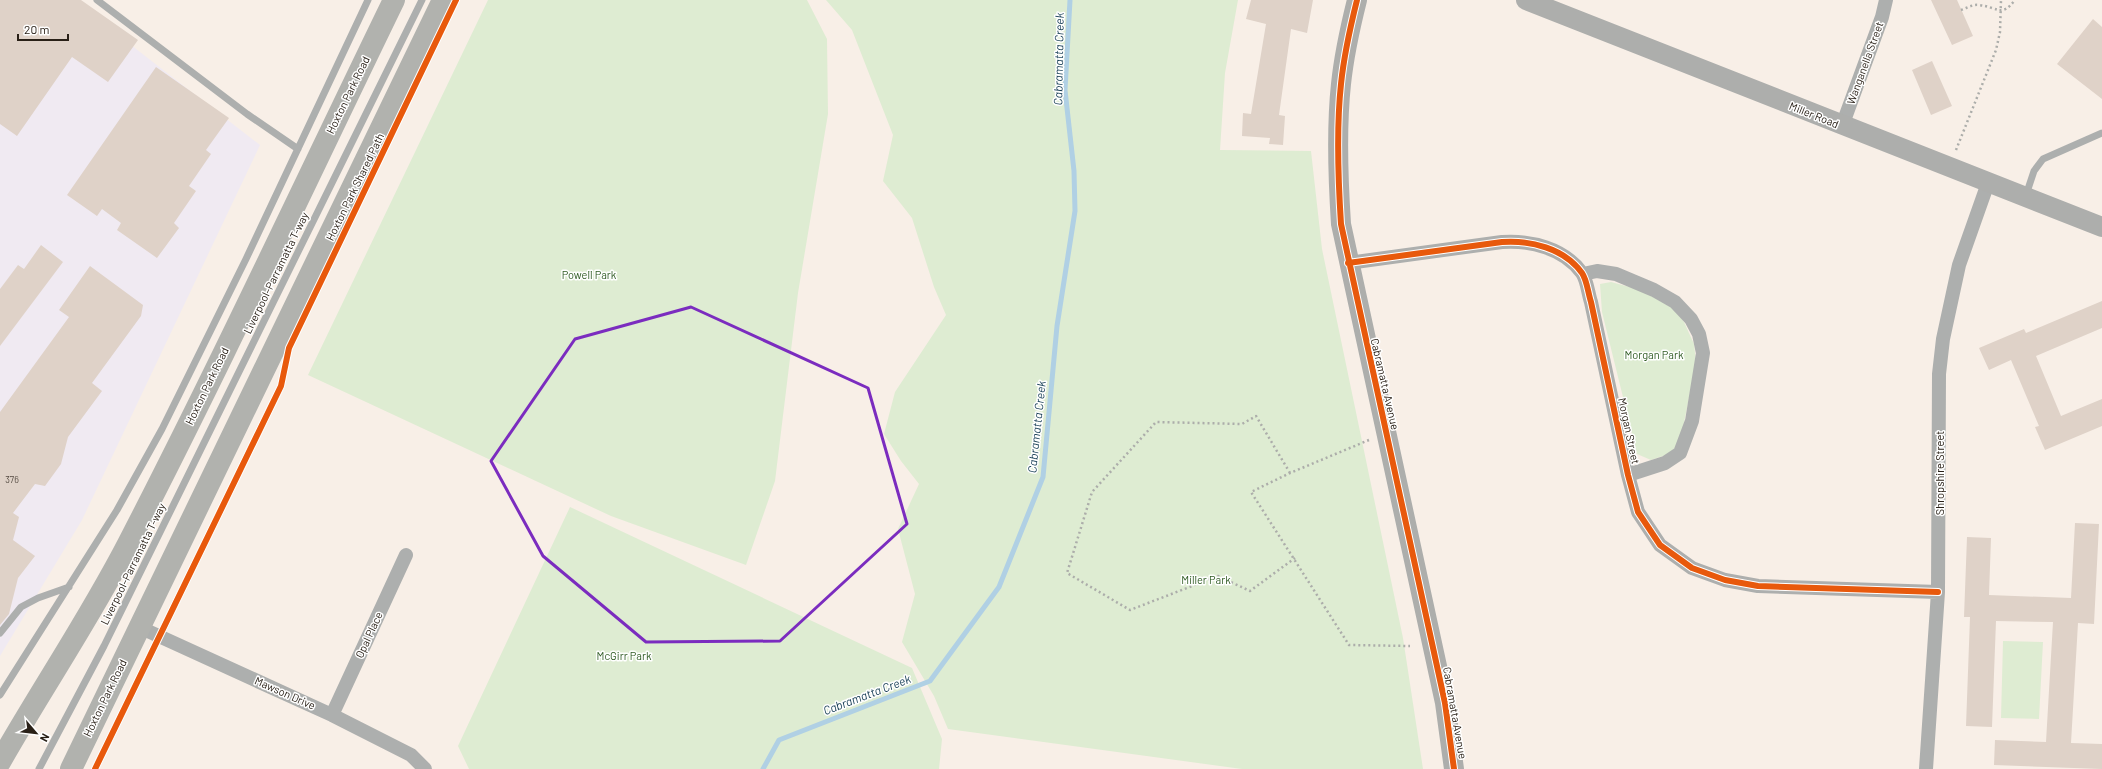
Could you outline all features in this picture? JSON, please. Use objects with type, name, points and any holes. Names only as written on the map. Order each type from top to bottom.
[{"type":"main road","name":"Hoxton Park Road","points":[[0,762],[72,643],[128,544],[229,341],[394,0]]},
{"type":"main road","name":"Hoxton Park Road","points":[[71,769],[443,0]]},
{"type":"street","name":"Cabramatta Avenue","points":[[1357,0],[1346,48],[1340,85],[1338,163],[1341,224],[1348,263],[1445,703],[1454,769]]},
{"type":"street","name":"Miller Road","points":[[1526,0],[2102,228]]},
{"type":"street","name":"Wanganella Street","points":[[1842,126],[1882,17],[1886,0]]},
{"type":"street","name":"Shropshire Street","points":[[1926,769],[1938,592],[1941,360],[1950,306],[1959,265],[1988,183]]},
{"type":"street","points":[[1348,263],[1518,241],[1535,243],[1551,249],[1574,265],[1583,274]]},
{"type":"street","name":"Morgan Street","points":[[1628,475],[1665,463],[1680,453],[1692,421],[1704,352],[1699,334],[1691,319],[1675,302],[1654,290],[1616,274],[1597,271],[1583,274],[1591,302],[1628,475],[1638,512],[1660,545],[1692,568],[1726,580],[1758,586],[1938,592]]},
{"type":"street","name":"Opal Place","points":[[332,715],[406,555]]},
{"type":"street","name":"Mawson Drive","points":[[139,627],[332,715],[411,755],[425,769]]},
{"type":"lane","points":[[97,0],[247,114],[298,149]]},
{"type":"lane","points":[[0,695],[70,587],[117,510],[162,429],[298,149],[368,0]]},
{"type":"lane","name":"Liverpool–Parramatta T-way","points":[[39,769],[104,646],[422,0]]},
{"type":"lane","points":[[2026,197],[2034,171],[2042,159],[2102,133]]},
{"type":"lane","points":[[95,769],[282,386]]},
{"type":"lane","points":[[0,633],[21,607],[38,598],[70,587]]},
{"type":"path","points":[[1956,150],[1996,50],[2001,0]]},
{"type":"path","points":[[1961,10],[1973,5],[1980,5],[2001,11],[2007,10],[2015,0]]},
{"type":"path","points":[[1290,473],[1256,416],[1242,424],[1156,422],[1092,492],[1067,573],[1130,610],[1218,576],[1250,591],[1294,558]]},
{"type":"path","points":[[1370,440],[1290,473],[1251,492],[1349,645],[1410,646]]},
{"type":"highlighted area","points":[[691,307],[868,388],[907,524],[780,641],[646,642],[543,556],[491,461],[575,339]]},
{"type":"shaded area","points":[[0,0],[73,0],[260,145],[82,520],[0,656]]},
{"type":"green space","name":"Powell Park","points":[[488,0],[807,0],[827,39],[828,114],[798,293],[775,481],[746,565],[611,516],[308,375]]},
{"type":"green space","name":"Miller Park","points":[[826,0],[1238,0],[1225,73],[1220,150],[1311,151],[1322,249],[1403,638],[1423,769],[1242,769],[948,729],[934,696],[902,642],[915,594],[898,529],[919,484],[901,461],[884,434],[895,392],[946,315],[934,287],[912,218],[883,181],[893,135],[852,30]]},
{"type":"green space","name":"Morgan Park","points":[[1611,282],[1641,290],[1674,309],[1684,322],[1694,344],[1696,362],[1680,443],[1669,454],[1651,460],[1637,454],[1602,312],[1600,284]]},
{"type":"green space","name":"McGirr Park","points":[[570,507],[912,668],[942,739],[939,769],[469,769],[458,746]]},
{"type":"green space","points":[[2003,641],[2043,642],[2039,719],[2001,718]]},
{"type":"building","points":[[0,0],[81,0],[138,40],[108,82],[72,57],[17,136],[0,124]]},
{"type":"building","points":[[1251,0],[1313,0],[1307,33],[1291,29],[1279,115],[1285,116],[1283,145],[1269,144],[1270,138],[1242,136],[1243,113],[1251,114],[1266,24],[1246,19]]},
{"type":"building","points":[[1931,0],[1957,0],[1973,36],[1952,45]]},
{"type":"building","points":[[2093,19],[2102,27],[2102,99],[2057,64]]},
{"type":"building","points":[[1932,61],[1952,106],[1931,115],[1912,70]]},
{"type":"building","points":[[156,67],[229,118],[206,150],[211,154],[189,186],[196,191],[174,223],[179,228],[157,258],[117,230],[121,223],[102,209],[97,216],[67,195]]},
{"type":"building","points":[[41,245],[63,262],[0,346],[0,289],[18,265],[24,269]]},
{"type":"building","points":[[90,266],[143,305],[141,316],[92,383],[102,391],[68,437],[61,464],[45,486],[35,484],[13,513],[19,517],[13,540],[35,556],[18,578],[9,614],[0,625],[0,412],[69,317],[59,310]]},
{"type":"building","points":[[2102,301],[2102,328],[2036,356],[2061,416],[2102,399],[2102,426],[2045,450],[2035,427],[2039,426],[2011,360],[1989,370],[1979,348],[2024,329],[2026,333]]},
{"type":"building","points":[[2075,523],[2099,524],[2094,624],[2078,623],[2071,743],[2102,744],[2102,769],[1994,765],[1995,740],[2046,742],[2053,622],[1996,621],[1992,727],[1966,726],[1970,617],[1964,617],[1967,537],[1991,538],[1989,595],[2071,598]]},
{"type":"waterway","name":"Cabramatta Creek","points":[[763,769],[779,740],[930,681],[999,587],[1043,477],[1057,326],[1075,211],[1074,171],[1065,90],[1070,0]]},
{"type":"cycle path","name":"Hoxton Park Shared Path","points":[[95,769],[281,386],[289,348],[456,0]]},
{"type":"cycle path","points":[[1357,0],[1342,73],[1339,101],[1338,154],[1341,224],[1445,703],[1454,769]]},
{"type":"cycle path","points":[[1348,263],[1502,242],[1524,242],[1535,244],[1546,247],[1566,257],[1575,264],[1585,279],[1628,475],[1638,512],[1660,545],[1692,568],[1725,580],[1758,586],[1938,592]]}]
